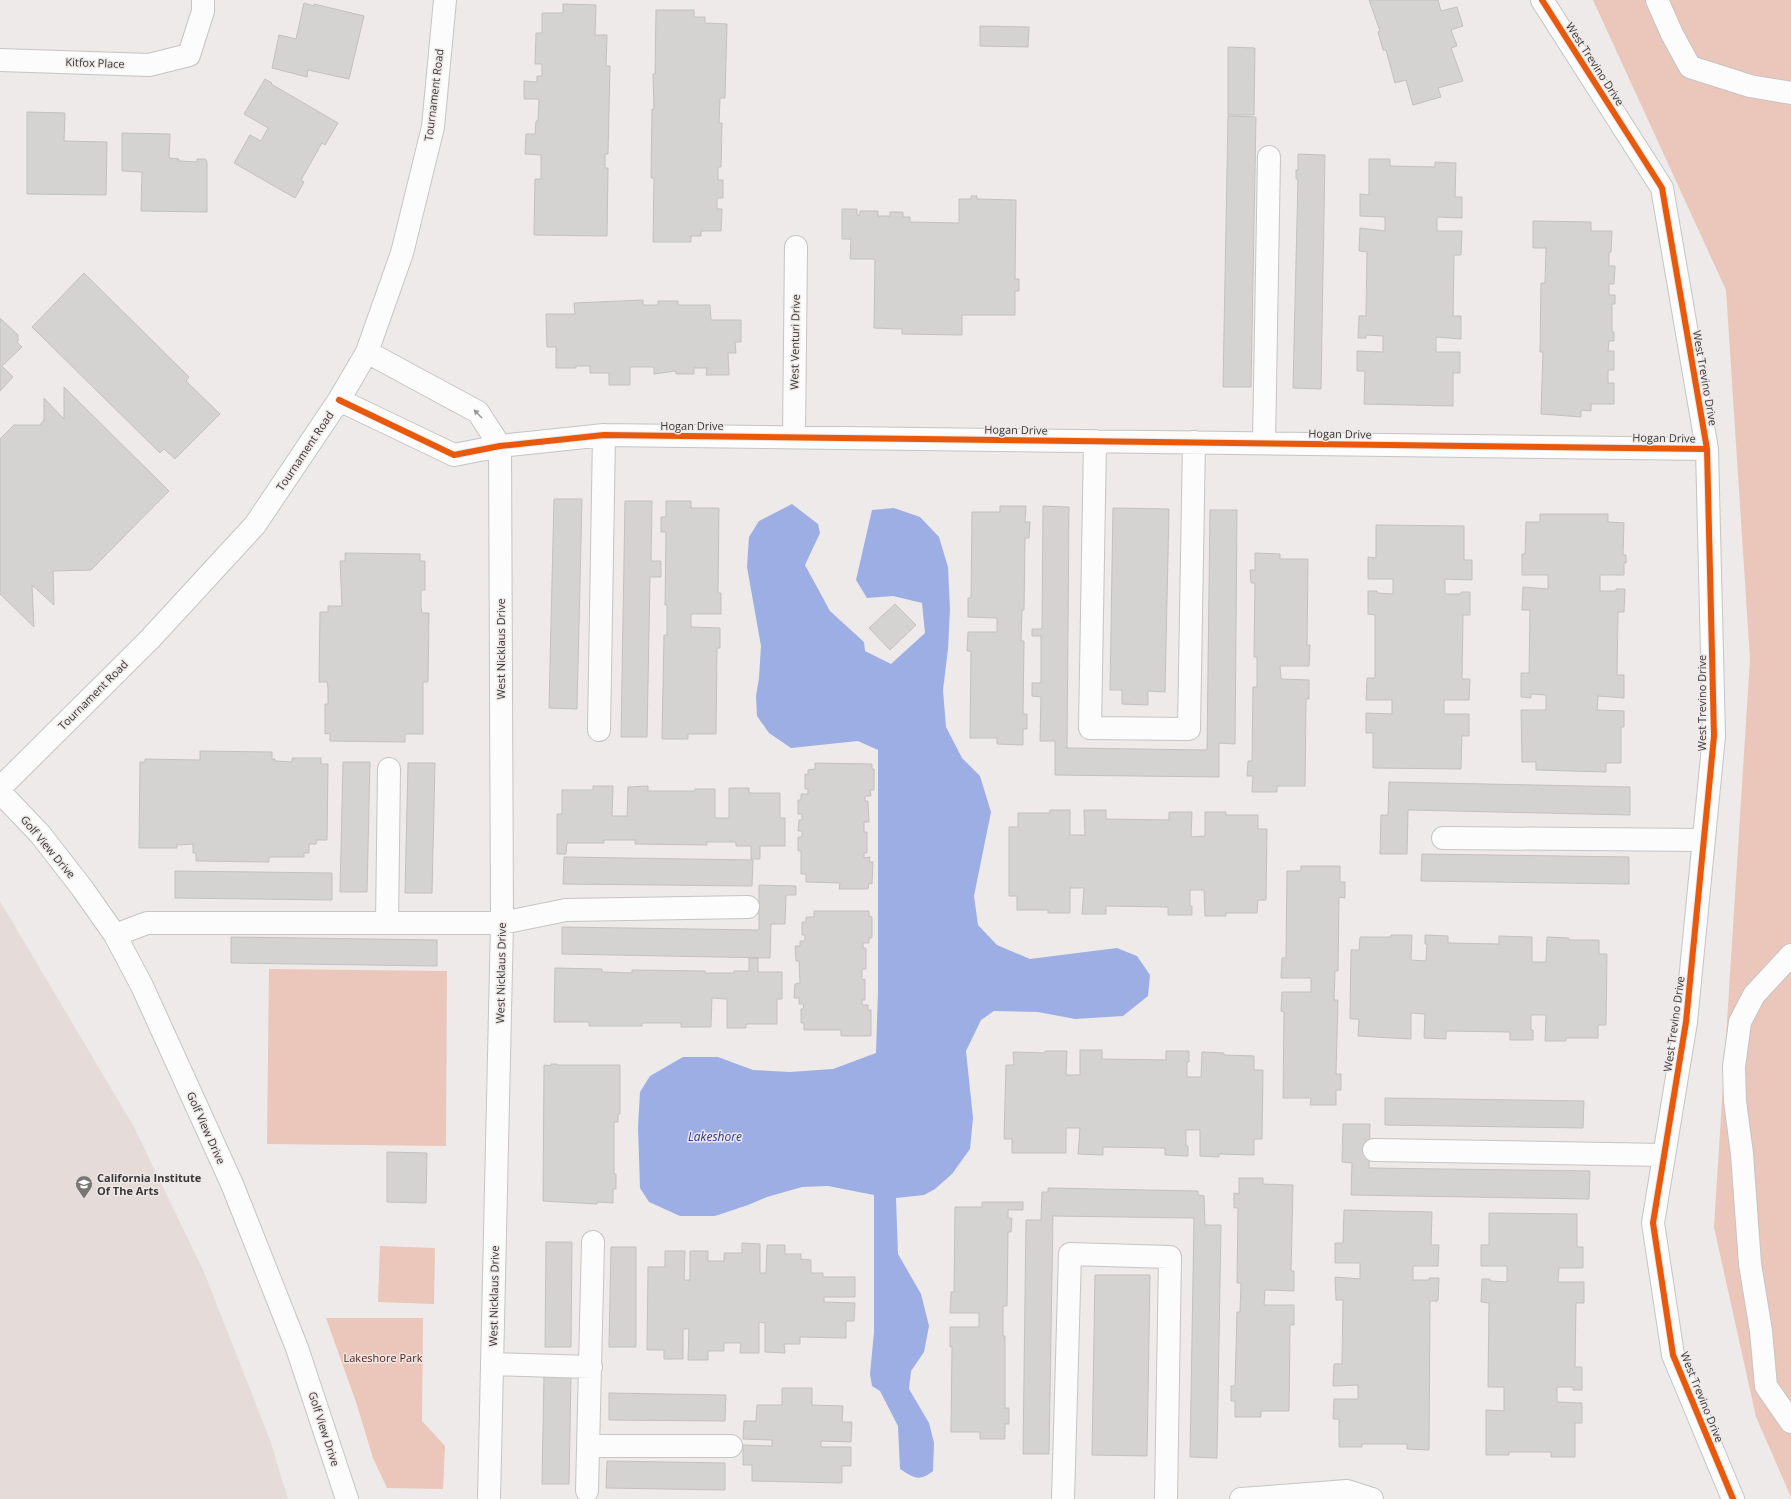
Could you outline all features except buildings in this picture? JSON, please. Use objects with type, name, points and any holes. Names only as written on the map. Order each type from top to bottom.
[{"type":"street","name":"Kitfox Place","points":[[0,60],[149,65],[189,54],[203,11],[203,0]]},
{"type":"street","name":"Tournament Road","points":[[0,788],[150,639],[255,525],[339,400],[367,352],[402,254],[433,127],[445,0]]},
{"type":"street","name":"West Trevino Drive","points":[[1542,0],[1662,188],[1707,449],[1714,736],[1686,1022],[1652,1224],[1673,1355],[1733,1499]]},
{"type":"street","points":[[1657,0],[1672,34],[1690,67],[1750,86],[1791,93]]},
{"type":"street","points":[[1264,443],[1269,157]]},
{"type":"street","name":"West Venturi Drive","points":[[794,437],[796,247]]},
{"type":"street","points":[[367,352],[478,412],[500,446]]},
{"type":"street","name":"Hogan Drive","points":[[339,400],[454,455],[500,446],[604,435],[1707,449]]},
{"type":"street","points":[[599,730],[604,435]]},
{"type":"street","points":[[1095,441],[1090,728],[1189,729],[1194,442]]},
{"type":"street","name":"West Nicklaus Drive","points":[[489,1499],[502,923],[500,446]]},
{"type":"street","points":[[387,923],[389,769]]},
{"type":"street","name":"Golf View Drive","points":[[0,792],[40,834],[82,888],[115,935],[142,986],[232,1184],[297,1348],[347,1499]]},
{"type":"street","points":[[1442,838],[1703,840]]},
{"type":"street","points":[[115,935],[147,923],[502,923],[566,910],[748,907]]},
{"type":"street","points":[[1791,954],[1754,995],[1740,1022],[1734,1067],[1735,1100],[1742,1154],[1750,1264],[1761,1331],[1766,1386],[1791,1422]]},
{"type":"street","points":[[1374,1150],[1664,1155]]},
{"type":"street","points":[[588,1491],[593,1242]]},
{"type":"street","points":[[1063,1499],[1070,1254],[1170,1257],[1166,1499]]},
{"type":"street","points":[[492,1364],[591,1367]]},
{"type":"street","points":[[589,1446],[731,1446]]},
{"type":"street","points":[[1241,1499],[1347,1491],[1372,1499]]},
{"type":"shaded area","name":"California Institute Of The Arts","points":[[0,901],[134,1127],[204,1272],[270,1440],[288,1499],[0,1499]]},
{"type":"green space","points":[[1593,0],[1791,0],[1791,1497],[1756,1417],[1714,1227],[1750,659],[1726,290]]},
{"type":"green space","points":[[269,969],[447,971],[446,1146],[267,1144]]},
{"type":"green space","points":[[380,1246],[435,1248],[434,1304],[378,1302]]},
{"type":"green space","name":"Lakeshore Park","points":[[326,1318],[423,1318],[422,1421],[445,1446],[443,1489],[387,1488],[373,1458],[356,1402]]},
{"type":"water","name":"Lakeshore","points":[[792,504],[818,524],[820,533],[805,565],[830,611],[864,642],[865,651],[891,664],[925,633],[922,603],[893,596],[867,598],[856,580],[872,510],[894,508],[920,517],[939,537],[948,567],[950,609],[948,649],[943,690],[946,727],[962,758],[980,776],[991,812],[974,896],[978,925],[997,945],[1030,959],[1117,948],[1137,956],[1150,975],[1148,996],[1123,1016],[1075,1019],[1038,1012],[994,1011],[981,1020],[966,1051],[973,1118],[970,1149],[952,1174],[935,1189],[924,1195],[896,1198],[898,1254],[921,1294],[929,1326],[924,1352],[911,1371],[909,1389],[929,1423],[934,1443],[933,1471],[920,1478],[909,1475],[900,1469],[898,1426],[880,1391],[872,1386],[870,1374],[874,1332],[874,1195],[828,1186],[802,1187],[767,1197],[715,1216],[680,1216],[649,1202],[640,1188],[638,1127],[640,1092],[650,1076],[683,1057],[718,1057],[753,1070],[790,1072],[833,1069],[876,1053],[878,991],[878,750],[858,741],[791,748],[769,733],[757,716],[756,696],[761,646],[747,567],[749,537],[759,521]]},
{"type":"cycle path","points":[[1542,0],[1662,188],[1707,449],[1714,736],[1686,1022],[1653,1223],[1673,1355],[1733,1499]]},
{"type":"cycle path","points":[[339,400],[454,455],[500,446],[604,435],[1707,449]]},
{"type":"place","name":"California Institute Of The Arts","points":[[84,1199]]}]
